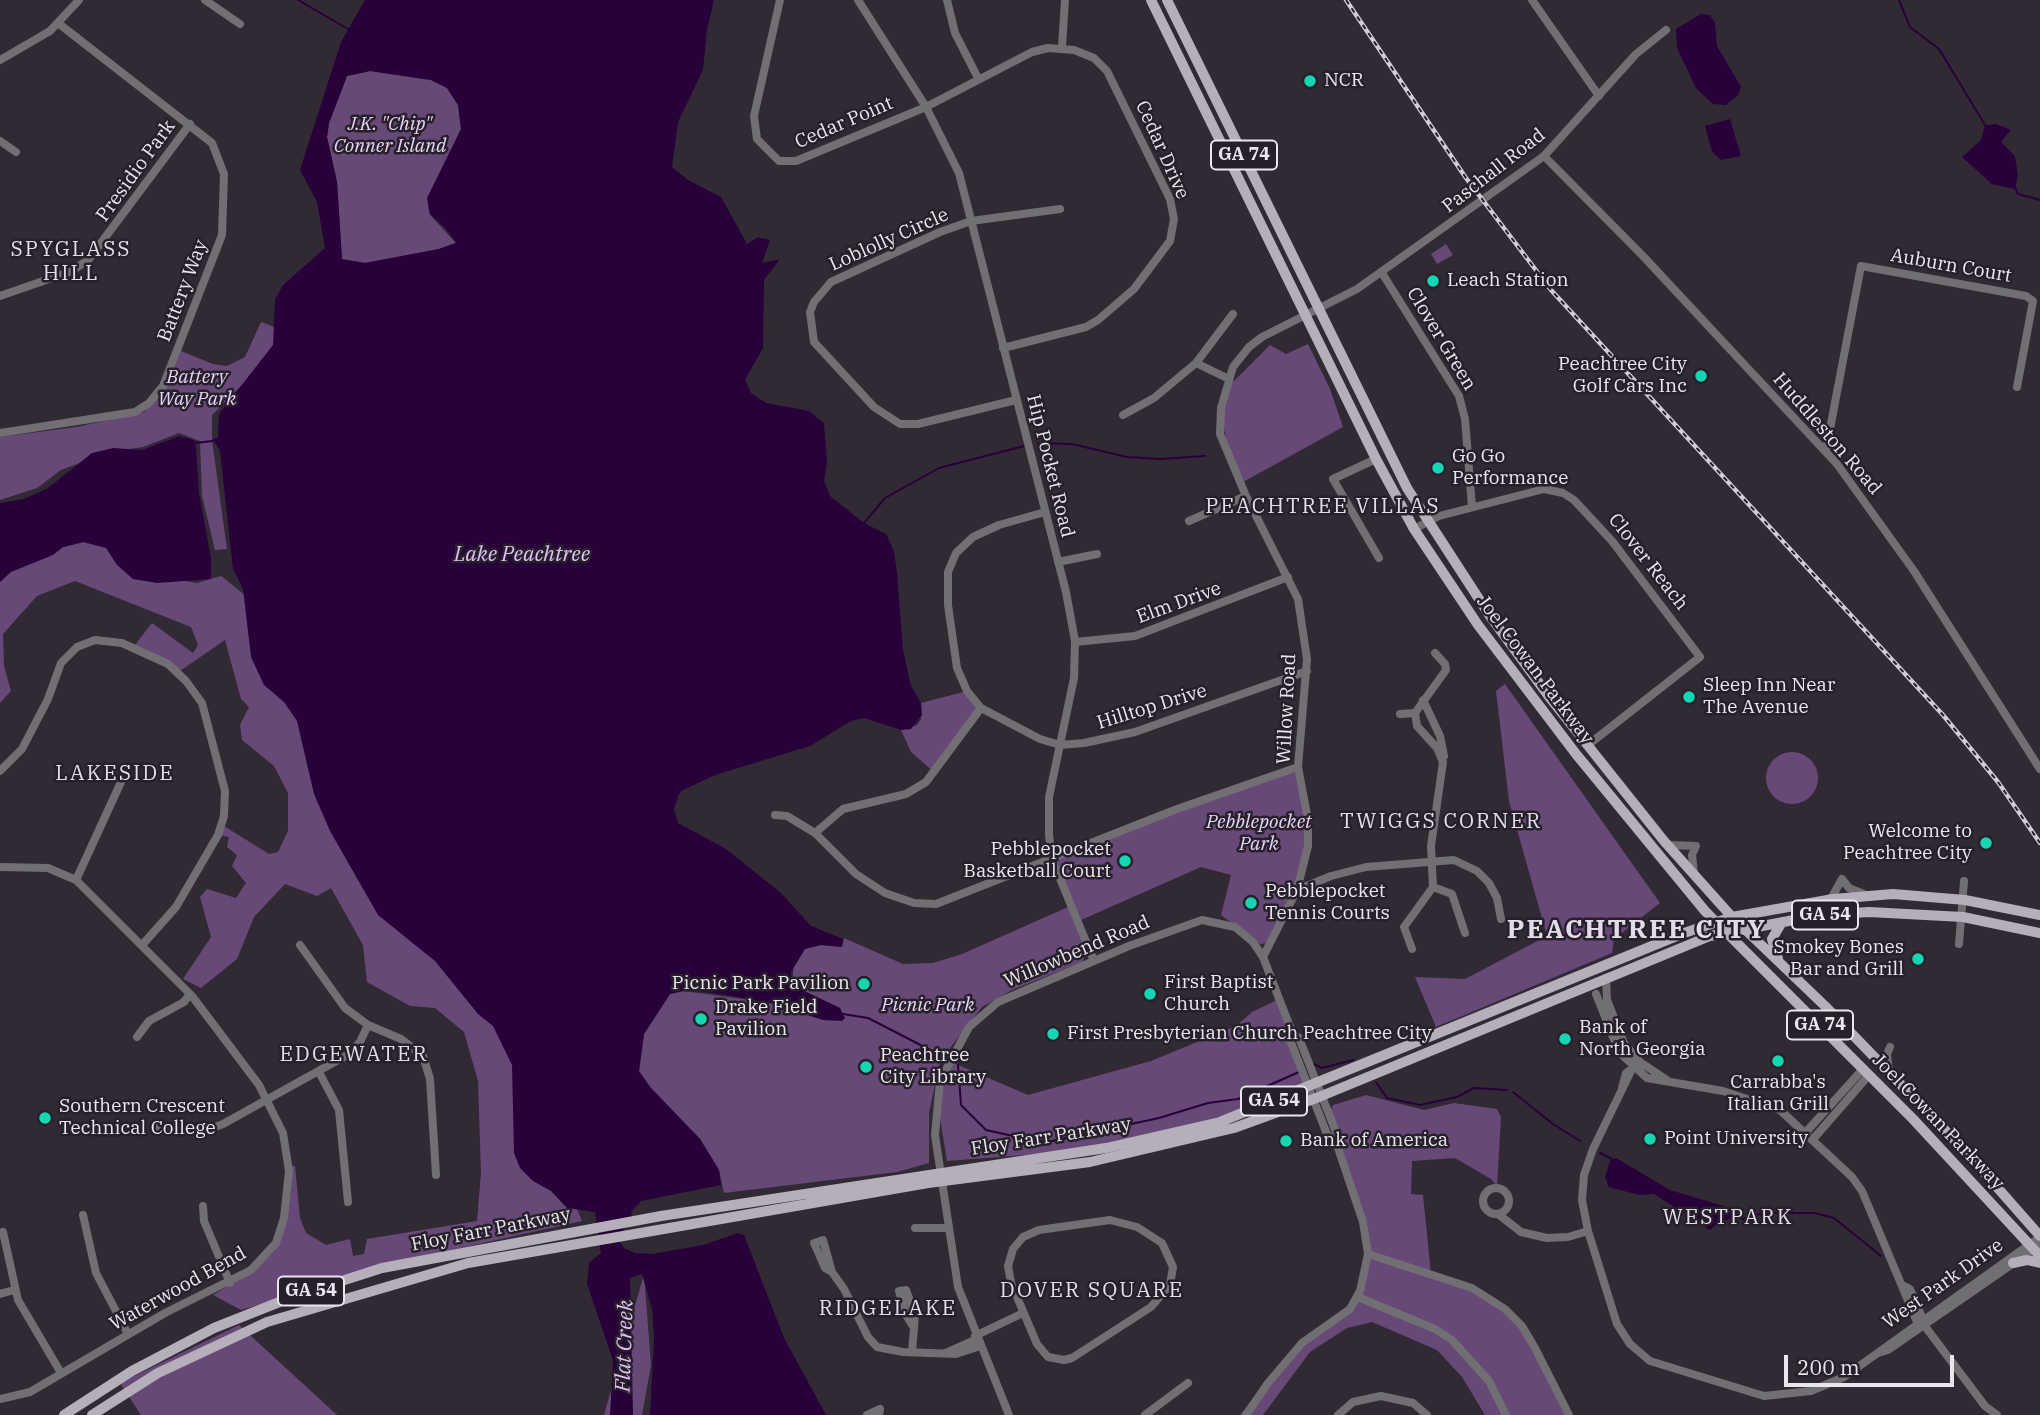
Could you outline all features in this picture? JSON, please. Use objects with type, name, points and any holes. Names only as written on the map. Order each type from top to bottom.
[{"type":"main road","name":"Joel Cowan Parkway","points":[[1151,0],[1376,459],[1414,528],[1512,673],[1715,922],[1982,1190],[2036,1249]]},
{"type":"main road","name":"Joel Cowan Parkway","points":[[1167,0],[1319,310],[1431,519],[1525,664],[1668,845],[1732,917],[1966,1152],[2040,1237]]},
{"type":"main road","name":"Floy Farr Parkway","points":[[64,1415],[144,1364],[215,1328],[292,1297],[382,1268],[582,1236],[639,1232],[1165,1136],[1220,1122],[1693,930],[1732,917],[1822,901],[1906,894],[1965,900],[2040,915]]},
{"type":"main road","points":[[1693,930],[1699,920],[1699,904]]},
{"type":"main road","name":"Floy Farr Parkway","points":[[92,1415],[158,1373],[267,1322],[468,1263],[637,1220],[941,1176],[1090,1162],[1155,1149],[1234,1128],[1318,1097],[1533,1009],[1594,989],[1606,978],[1706,937],[1726,932],[1782,922],[1869,912],[1963,917],[2040,933]]},
{"type":"main road","points":[[1780,963],[1772,939],[1782,922]]},
{"type":"main road","points":[[1706,937],[1739,944]]},
{"type":"main road","points":[[1594,989],[1599,972],[1646,953],[1651,947]]},
{"type":"main road","points":[[1533,1009],[1534,1003],[1583,981],[1579,976]]},
{"type":"main road","points":[[2028,1223],[2040,1225]]},
{"type":"main road","points":[[2013,1263],[2027,1260],[2040,1263]]},
{"type":"street","points":[[0,60],[28,46],[58,23],[79,0]]},
{"type":"street","points":[[205,0],[240,24]]},
{"type":"street","name":"Cedar Point","points":[[780,0],[754,116],[757,139],[768,153],[779,161],[796,161],[926,107]]},
{"type":"street","name":"Hip Pocket Road","points":[[858,0],[926,107],[955,162],[1058,562],[1075,642],[1074,678],[1049,797],[1052,859],[1094,961]]},
{"type":"street","points":[[947,0],[955,33],[978,78]]},
{"type":"street","points":[[926,107],[1032,52],[1062,47],[1065,0]]},
{"type":"street","points":[[1532,0],[1599,96]]},
{"type":"street","name":"Battery Way","points":[[0,433],[135,412],[161,390],[212,264],[222,229],[221,162],[212,143],[58,23]]},
{"type":"street","name":"Paschall Road","points":[[1319,310],[1381,273],[1544,156],[1636,54],[1666,30]]},
{"type":"street","name":"Cedar Drive","points":[[1003,348],[1086,327],[1110,312],[1154,265],[1165,250],[1173,231],[1170,199],[1112,79],[1087,53],[1062,47]]},
{"type":"street","name":"Presidio Park","points":[[0,296],[72,271],[89,260],[190,124]]},
{"type":"street","points":[[0,141],[16,152]]},
{"type":"street","name":"Huddleston Road","points":[[1544,156],[1642,255],[1826,450],[1912,568],[2040,769]]},
{"type":"street","name":"Loblolly Circle","points":[[1016,400],[918,424],[900,424],[874,407],[814,342],[810,312],[814,302],[831,282],[940,232],[971,221],[1060,209]]},
{"type":"street","name":"Auburn Court","points":[[1826,450],[1861,266],[2026,296],[2033,301],[2017,387]]},
{"type":"street","name":"Clover Green","points":[[1381,273],[1459,396],[1465,419],[1472,507]]},
{"type":"street","name":"Willow Road","points":[[1263,957],[1297,890],[1309,837],[1298,767],[1307,671],[1303,621],[1288,577],[1246,496],[1220,434],[1219,417],[1233,367],[1249,347],[1262,337],[1319,310]]},
{"type":"street","points":[[1123,415],[1154,398],[1196,363],[1233,314]]},
{"type":"street","points":[[1196,363],[1228,379]]},
{"type":"street","points":[[1376,459],[1333,479],[1379,558]]},
{"type":"street","name":"Clover Reach","points":[[1414,528],[1431,519],[1536,490],[1554,491],[1574,500],[1606,534],[1700,657],[1588,744]]},
{"type":"street","points":[[1189,521],[1246,496]]},
{"type":"street","name":"Hilltop Drive","points":[[1045,513],[999,525],[973,537],[958,550],[948,572],[948,605],[957,668],[967,691],[981,708],[1019,730],[1060,745],[1127,735],[1307,671]]},
{"type":"street","points":[[1058,562],[1097,554]]},
{"type":"street","name":"Elm Drive","points":[[1075,642],[1135,636],[1288,577]]},
{"type":"street","points":[[0,771],[22,749],[48,699],[61,663],[77,646],[95,640],[122,643],[168,664],[186,681],[202,703],[225,791],[224,816],[218,835],[176,908],[143,944]]},
{"type":"street","points":[[1435,653],[1445,664],[1446,670],[1415,713],[1417,726],[1437,748],[1443,762]]},
{"type":"street","points":[[1412,949],[1404,927],[1433,887],[1431,861],[1443,762],[1440,736],[1423,700]]},
{"type":"street","points":[[815,833],[827,821],[852,805],[906,794],[926,782],[981,708]]},
{"type":"street","points":[[1400,713],[1415,713]]},
{"type":"street","points":[[775,815],[787,816],[815,833],[856,874],[871,884],[902,900],[924,904],[952,900],[1177,809],[1298,767]]},
{"type":"street","points":[[76,880],[121,782]]},
{"type":"street","points":[[1668,845],[1696,846],[1692,855],[1694,874]]},
{"type":"street","points":[[1297,890],[1349,870],[1454,860],[1477,871],[1494,890],[1501,919]]},
{"type":"street","name":"Waterwood Bend","points":[[0,867],[48,868],[76,880],[143,944],[190,994],[267,1101],[283,1133],[288,1154],[284,1218],[272,1250],[251,1270],[128,1334],[30,1392],[0,1399]]},
{"type":"street","points":[[1822,901],[1832,897],[1842,879],[1849,888],[1869,895]]},
{"type":"street","points":[[1959,944],[1965,900],[1964,881]]},
{"type":"street","points":[[1433,887],[1452,894],[1465,933]]},
{"type":"street","name":"Willowbend Road","points":[[1009,1415],[958,1287],[935,1135],[935,1108],[940,1081],[964,1034],[980,1015],[998,1002],[1094,961],[1202,920],[1235,927],[1253,942],[1263,957],[1292,1032],[1299,1038],[1327,1134],[1337,1145],[1361,1213],[1368,1254]]},
{"type":"street","points":[[300,944],[345,1009],[368,1025],[415,1048],[427,1066],[436,1175]]},
{"type":"street","points":[[1606,978],[1604,990],[1635,1067]]},
{"type":"street","points":[[1594,989],[1619,1052],[1635,1067],[1667,1080],[1763,1102],[1780,1110],[1814,1138],[1861,1189],[1902,1285],[1921,1321],[1981,1401],[1997,1415]]},
{"type":"street","points":[[136,1037],[149,1021],[184,1002],[190,994]]},
{"type":"street","points":[[155,1128],[214,1128],[349,1054],[360,1042],[368,1025]]},
{"type":"street","points":[[1866,1050],[1873,1052],[1890,1047],[1887,1066],[1890,1075]]},
{"type":"street","name":"West Park Drive","points":[[1635,1067],[1627,1085],[1622,1088],[1606,1117],[1584,1175],[1582,1200],[1588,1231],[1617,1324],[1630,1344],[1650,1361],[1764,1396],[1811,1391],[1830,1384],[1878,1353],[1888,1350],[1921,1321],[2036,1249]]},
{"type":"street","points":[[319,1072],[339,1110],[348,1202]]},
{"type":"street","points":[[1814,1138],[1828,1115],[1866,1072]]},
{"type":"street","points":[[1806,1132],[1828,1115]]},
{"type":"street","points":[[203,1206],[204,1221],[230,1283]]},
{"type":"street","points":[[1498,1214],[1521,1232],[1547,1238],[1568,1237],[1588,1231]]},
{"type":"street","points":[[83,1215],[96,1273],[128,1334]]},
{"type":"street","points":[[1120,1221],[1162,1243],[1171,1259],[1170,1285],[1160,1300],[1072,1358],[1056,1359],[1041,1350],[1023,1312],[1011,1283],[1008,1266],[1017,1243],[1029,1233],[1091,1222],[1120,1221]]},
{"type":"street","points":[[915,1228],[948,1228]]},
{"type":"street","points":[[3,1232],[14,1290],[32,1328],[61,1373]]},
{"type":"street","points":[[2036,1249],[2040,1237]]},
{"type":"street","name":"West Park Drive","points":[[1921,1321],[2036,1249]]},
{"type":"street","points":[[1246,1415],[1291,1354],[1313,1334],[1350,1309],[1358,1297],[1368,1254],[1472,1288],[1505,1309],[1522,1326],[1569,1415]]},
{"type":"street","points":[[832,1272],[854,1304],[872,1342],[887,1350],[956,1354],[1023,1312]]},
{"type":"street","points":[[0,1294],[14,1290]]},
{"type":"street","points":[[1358,1297],[1435,1329],[1452,1340],[1489,1381],[1506,1415]]},
{"type":"street","points":[[912,1352],[914,1328]]},
{"type":"street","points":[[1145,1415],[1188,1383]]},
{"type":"street","points":[[1338,1415],[1353,1402],[1381,1396],[1413,1403],[1427,1415]]},
{"type":"street","points":[[867,1415],[880,1409],[879,1415]]},
{"type":"green space","name":"J.K. \"Chip\" Conner Island","points":[[370,71],[431,80],[447,88],[458,105],[461,129],[428,206],[430,215],[456,243],[439,249],[365,263],[342,260],[337,182],[327,137],[329,123],[347,76]]},
{"type":"green space","points":[[1446,244],[1453,255],[1437,264],[1431,254]]},
{"type":"green space","name":"Battery Way Park","points":[[261,322],[282,330],[261,366],[212,415],[212,440],[227,549],[215,550],[202,496],[200,441],[179,433],[143,447],[109,452],[61,470],[37,488],[0,500],[0,437],[77,427],[144,412],[169,382],[181,351],[213,364],[227,366],[245,357]]},
{"type":"green space","points":[[1308,344],[1330,389],[1343,427],[1243,482],[1227,444],[1223,424],[1224,404],[1232,383],[1270,345],[1286,354]]},
{"type":"green space","points":[[96,539],[143,574],[197,583],[221,576],[251,600],[505,1029],[582,1221],[438,1253],[241,1310],[213,1295],[255,1269],[274,1251],[291,1166],[295,1166],[300,1218],[306,1233],[326,1245],[350,1239],[353,1256],[364,1254],[367,1239],[477,1221],[481,1173],[478,1081],[464,1032],[435,1008],[410,1006],[367,982],[363,945],[331,888],[317,896],[285,884],[254,917],[237,959],[201,988],[183,979],[211,937],[200,897],[207,889],[236,898],[246,883],[232,866],[237,855],[227,847],[229,837],[218,835],[224,826],[269,854],[278,852],[288,831],[288,793],[274,766],[242,740],[240,725],[249,707],[241,699],[225,640],[180,671],[134,646],[152,623],[193,653],[198,645],[191,627],[75,581],[37,596],[3,634],[4,666],[11,691],[0,703],[0,563]]},
{"type":"green space","points":[[1505,684],[1660,903],[1614,939],[1612,953],[1436,1027],[1415,977],[1465,979],[1547,936],[1509,801],[1496,691]]},
{"type":"green space","points":[[967,691],[981,708],[934,772],[911,752],[901,730],[917,725],[921,719],[921,703]]},
{"type":"green space","points":[[1792,752],[1802,754],[1810,760],[1816,768],[1816,788],[1810,796],[1802,802],[1792,804],[1782,802],[1774,796],[1768,788],[1766,778],[1768,768],[1774,760],[1782,754]]},
{"type":"green space","points":[[1298,767],[1309,833],[1297,890],[1267,943],[1260,944],[1221,915],[1231,875],[1201,867],[1081,920],[1079,913],[1069,907],[1087,952],[1082,962],[1012,990],[982,1007],[940,1061],[929,1113],[929,1163],[897,1172],[724,1193],[719,1170],[700,1139],[650,1087],[639,1071],[644,1034],[670,994],[676,990],[766,1002],[792,985],[794,963],[805,949],[821,945],[842,947],[844,938],[903,964],[933,963],[962,954],[1068,907],[1052,859]]},
{"type":"green space","points":[[1279,999],[1290,1040],[1309,1087],[1219,1119],[1091,1150],[947,1161],[940,1118],[940,1081],[949,1061],[1028,1095],[1151,1061],[1236,1026],[1252,1012]]},
{"type":"green space","points":[[1366,1095],[1424,1110],[1454,1103],[1497,1109],[1501,1117],[1497,1186],[1491,1179],[1455,1158],[1412,1161],[1411,1194],[1423,1195],[1431,1274],[1490,1298],[1531,1341],[1569,1415],[1485,1415],[1462,1377],[1437,1350],[1372,1322],[1347,1328],[1310,1352],[1263,1415],[1240,1415],[1297,1343],[1350,1309],[1368,1254],[1365,1233],[1329,1114],[1333,1105]]},
{"type":"green space","name":"Flat Creek","points":[[644,1274],[651,1365],[642,1415],[604,1415]]},
{"type":"green space","points":[[239,1325],[337,1415],[141,1415],[120,1383]]},
{"type":"water","name":"Lake Peachtree","points":[[365,0],[714,0],[707,30],[703,70],[678,122],[672,167],[688,180],[721,197],[747,244],[758,237],[770,240],[762,263],[780,259],[764,280],[763,348],[745,380],[751,393],[766,403],[809,411],[824,423],[827,462],[824,481],[830,496],[864,523],[886,534],[894,551],[903,650],[911,686],[921,703],[922,715],[911,729],[901,730],[864,718],[851,721],[810,746],[715,775],[681,791],[678,796],[674,809],[678,823],[726,849],[781,893],[811,926],[843,939],[842,947],[821,945],[805,949],[791,972],[792,985],[840,1008],[845,1018],[842,1021],[823,1020],[766,1002],[726,995],[689,990],[670,994],[644,1034],[639,1071],[650,1087],[700,1139],[719,1170],[721,1185],[641,1201],[631,1212],[632,1217],[619,1241],[624,1248],[635,1253],[652,1254],[703,1245],[738,1233],[744,1235],[784,1338],[826,1415],[650,1415],[654,1338],[652,1309],[642,1274],[630,1278],[633,1415],[610,1415],[613,1360],[587,1284],[589,1263],[601,1253],[595,1212],[567,1208],[551,1191],[533,1181],[520,1168],[514,1153],[512,1065],[493,1026],[478,1014],[435,961],[378,915],[330,831],[314,794],[297,721],[284,702],[264,685],[251,657],[243,589],[233,569],[220,451],[213,439],[218,438],[219,414],[273,345],[275,299],[283,285],[325,248],[317,202],[300,170],[341,42]],"holes":[[[370,71],[431,80],[447,88],[458,105],[461,129],[427,198],[430,214],[456,243],[439,249],[365,263],[342,259],[337,182],[327,137],[329,123],[347,76]]]},
{"type":"water","points":[[1701,14],[1710,15],[1715,23],[1717,46],[1741,87],[1738,95],[1726,105],[1713,104],[1696,88],[1677,48],[1676,29]]},
{"type":"water","points":[[1730,119],[1741,156],[1721,160],[1712,152],[1705,126]]},
{"type":"water","points":[[1996,124],[2011,130],[2001,142],[2015,156],[2018,176],[2015,189],[1992,184],[1962,157],[1981,140],[1985,125]]},
{"type":"water","points":[[179,436],[194,440],[196,447],[199,493],[211,558],[211,579],[157,583],[133,579],[117,565],[106,548],[83,542],[63,547],[53,555],[11,572],[0,582],[0,503],[24,499],[48,488],[92,453],[113,448],[142,450]]},
{"type":"water","points":[[1616,1158],[1670,1190],[1737,1210],[1737,1217],[1719,1222],[1710,1230],[1654,1194],[1639,1195],[1609,1187],[1605,1177],[1610,1161]]},
{"type":"waterway","points":[[298,0],[348,29]]},
{"type":"waterway","points":[[1899,0],[1910,27],[1939,49],[1985,125]]},
{"type":"waterway","points":[[2015,187],[2018,194],[2040,200]]},
{"type":"waterway","points":[[195,443],[213,441]]},
{"type":"waterway","points":[[1038,443],[1072,444],[1127,457],[1160,459],[1205,456]]},
{"type":"waterway","points":[[864,523],[885,498],[939,468],[1024,446]]},
{"type":"waterway","points":[[843,1014],[868,1018],[942,1056]]},
{"type":"waterway","points":[[1314,1064],[1322,1068],[1353,1060]]},
{"type":"waterway","points":[[958,1065],[961,1105],[986,1130],[1036,1141],[1052,1141],[1159,1118],[1208,1103],[1238,1099],[1299,1072]]},
{"type":"waterway","points":[[1376,1082],[1387,1098],[1420,1105],[1457,1097],[1474,1088],[1507,1090]]},
{"type":"waterway","points":[[1513,1092],[1553,1124],[1580,1141]]},
{"type":"waterway","points":[[1600,1153],[1612,1159]]},
{"type":"waterway","points":[[1736,1217],[1743,1219],[1763,1213],[1815,1213],[1834,1218],[1881,1256]]},
{"type":"railway","points":[[1346,0],[1466,178],[1551,290],[1943,715],[1998,782],[2040,843]]},
{"type":"place","name":"NCR","points":[[1310,81]]},
{"type":"place","name":"Leach Station","points":[[1433,281]]},
{"type":"place","name":"Peachtree City Golf Cars Inc","points":[[1701,376]]},
{"type":"place","name":"Go Go Performance","points":[[1438,468]]},
{"type":"place","name":"Sleep Inn Near The Avenue","points":[[1689,697]]},
{"type":"place","name":"Welcome to Peachtree City","points":[[1986,843]]},
{"type":"place","name":"Pebblepocket Basketball Court","points":[[1125,861]]},
{"type":"place","name":"Pebblepocket Tennis Courts","points":[[1251,903]]},
{"type":"place","name":"Smokey Bones Bar and Grill","points":[[1918,959]]},
{"type":"place","name":"Picnic Park Pavilion","points":[[864,984]]},
{"type":"place","name":"First Baptist Church","points":[[1150,994]]},
{"type":"place","name":"Drake Field Pavilion","points":[[701,1019]]},
{"type":"place","name":"First Presbyterian Church Peachtree City","points":[[1053,1034]]},
{"type":"place","name":"Bank of North Georgia","points":[[1565,1039]]},
{"type":"place","name":"Carrabba's Italian Grill","points":[[1778,1061]]},
{"type":"place","name":"Peachtree City Library","points":[[866,1067]]},
{"type":"place","name":"Southern Crescent Technical College","points":[[45,1118]]},
{"type":"place","name":"Point University","points":[[1650,1139]]},
{"type":"place","name":"Bank of America","points":[[1286,1141]]},
{"type":"district","name":"SPYGLASS HILL","points":[[71,262]]},
{"type":"district","name":"PEACHTREE VILLAS","points":[[1323,507]]},
{"type":"district","name":"LAKESIDE","points":[[115,774]]},
{"type":"district","name":"TWIGGS CORNER","points":[[1441,822]]},
{"type":"district","name":"PEACHTREE CITY","points":[[1637,930]]},
{"type":"district","name":"EDGEWATER","points":[[354,1055]]},
{"type":"district","name":"WESTPARK","points":[[1728,1218]]},
{"type":"district","name":"DOVER SQUARE","points":[[1092,1291]]},
{"type":"district","name":"RIDGELAKE","points":[[888,1309]]},
{"type":"park label","name":"Pebblepocket Park","points":[[1259,834]]},
{"type":"park label","name":"Picnic Park","points":[[928,1006]]}]
